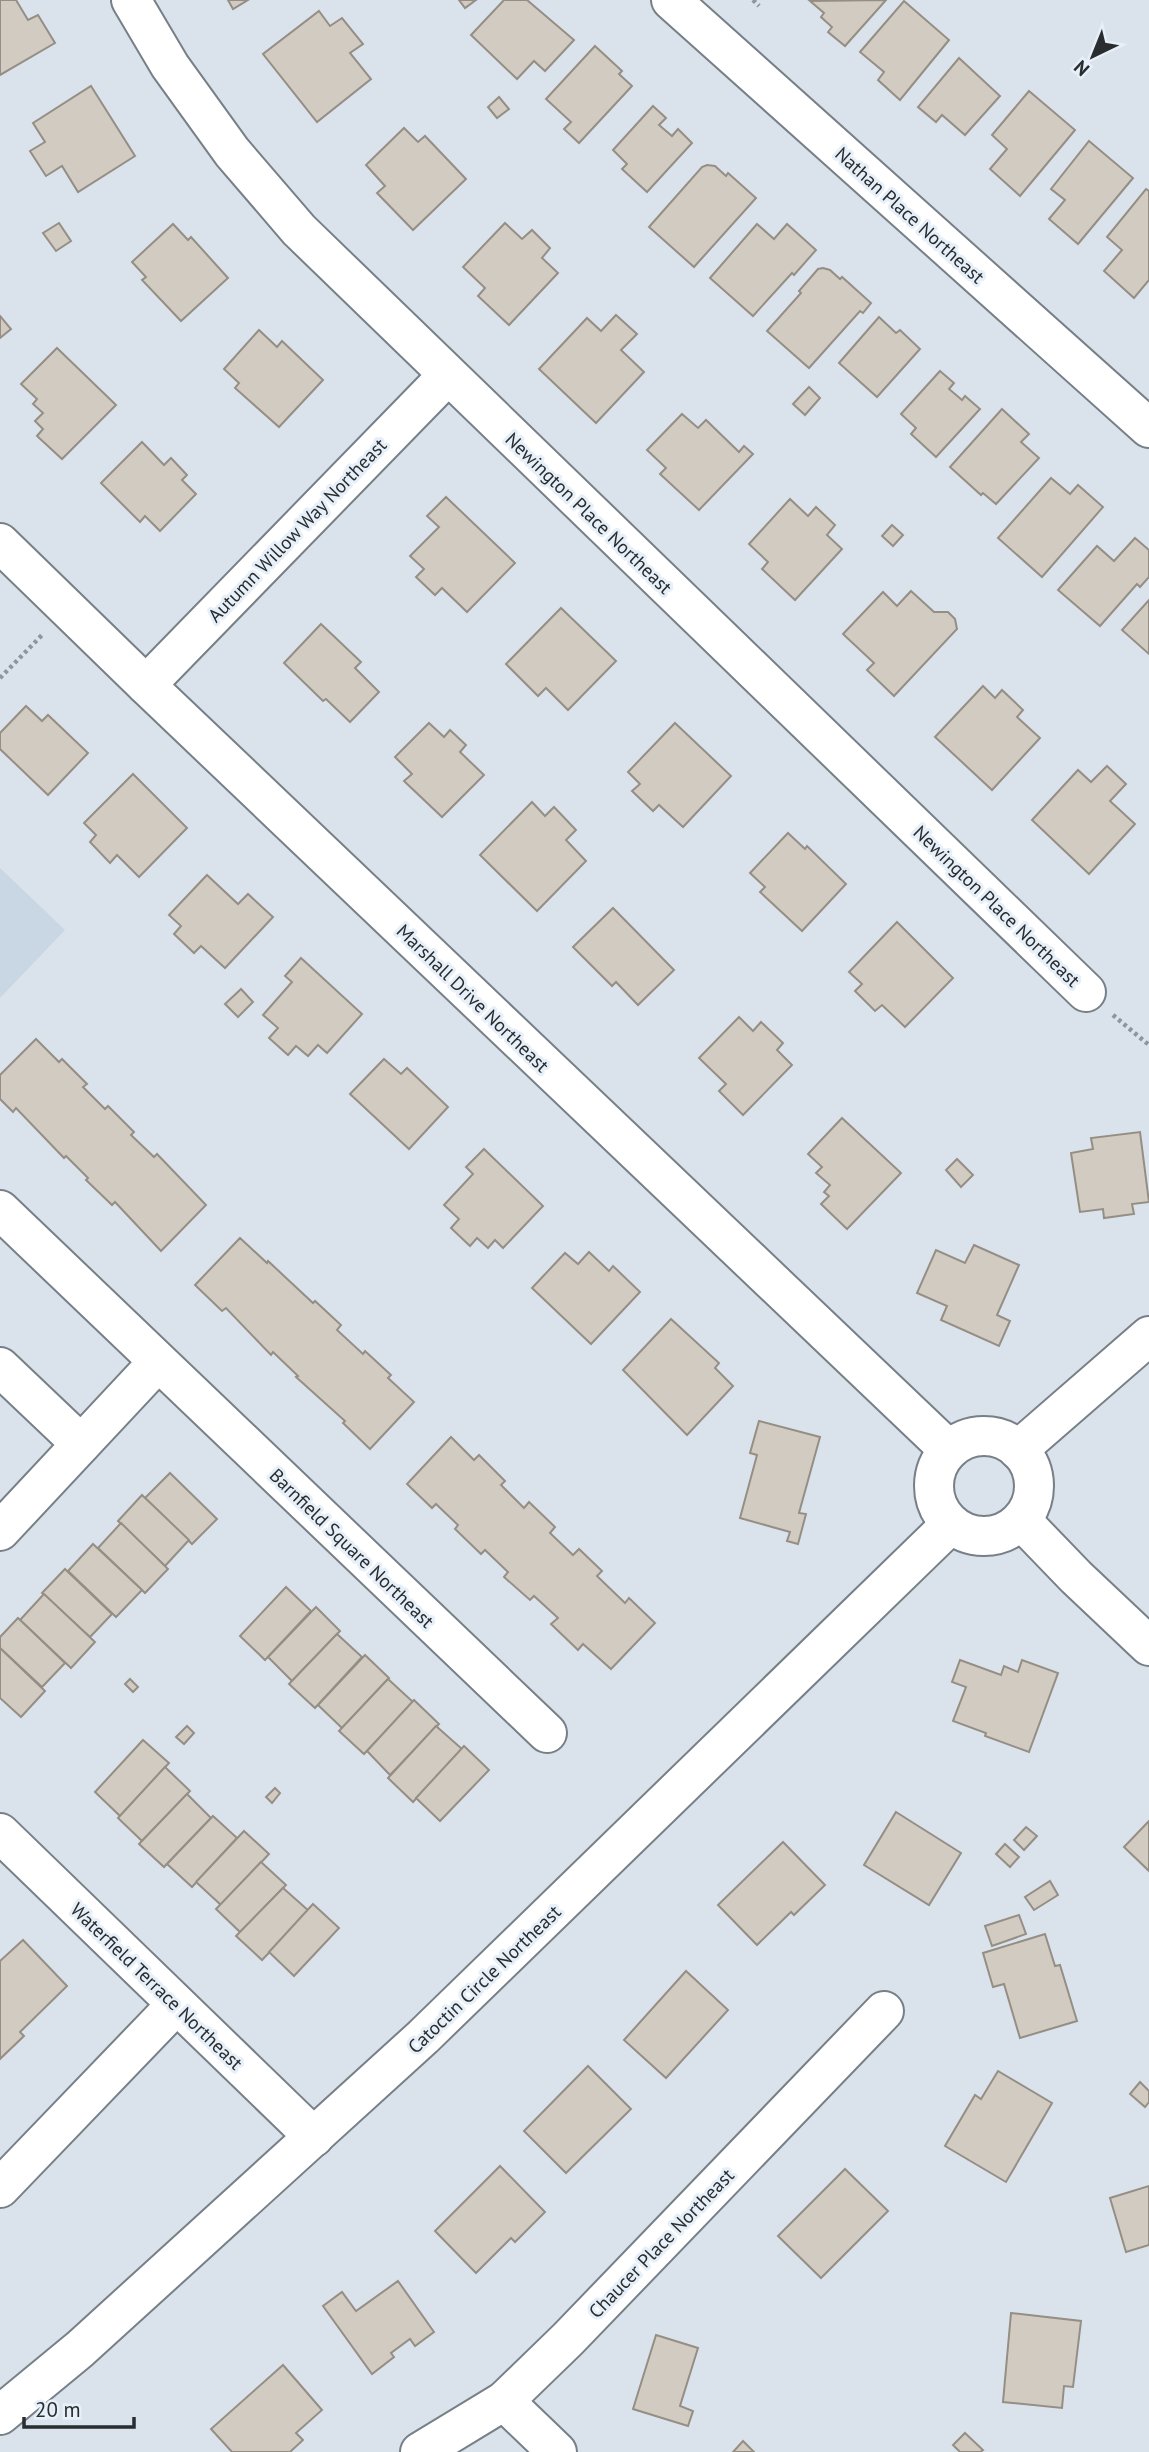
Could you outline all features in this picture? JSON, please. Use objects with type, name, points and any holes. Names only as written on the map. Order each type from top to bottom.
[{"type":"street","name":"Newington Place Northeast","points":[[131,0],[170,66],[232,152],[299,230],[1086,992]]},
{"type":"street","name":"Nathan Place Northeast","points":[[688,6],[1149,428]]},
{"type":"street","name":"Autumn Willow Way Northeast","points":[[146,685],[447,376]]},
{"type":"street","name":"Marshall Drive Northeast","points":[[0,543],[949,1450]]},
{"type":"street","name":"Barnfield Square Northeast","points":[[0,1210],[547,1733]]},
{"type":"street","points":[[1018,1450],[1149,1336]]},
{"type":"street","points":[[0,1531],[158,1362]]},
{"type":"street","points":[[0,1367],[81,1444]]},
{"type":"street","points":[[984,1436],[1003,1439],[1018,1450],[1028,1462],[1034,1477],[1030,1507],[1021,1520],[1006,1532],[986,1536],[967,1534],[951,1524],[938,1507],[933,1487],[937,1467],[949,1450],[965,1439],[984,1436]]},
{"type":"street","points":[[1021,1520],[1149,1646]]},
{"type":"street","name":"Catoctin Circle Northeast","points":[[0,2415],[80,2349],[424,2037],[951,1524]]},
{"type":"street","name":"Waterfield Terrace Northeast","points":[[0,1833],[314,2137]]},
{"type":"street","points":[[0,2188],[176,2006]]},
{"type":"street","name":"Chaucer Place Northeast","points":[[420,2452],[503,2401],[568,2339],[884,2011]]},
{"type":"street","points":[[503,2401],[557,2452]]},
{"type":"path","points":[[753,0],[759,6]]},
{"type":"path","points":[[0,678],[43,634]]},
{"type":"path","points":[[1086,992],[1149,1045]]},
{"type":"shaded area","points":[[0,868],[65,930],[0,998]]},
{"type":"building","points":[[0,0],[16,0],[28,20],[38,15],[55,43],[0,75]]},
{"type":"building","points":[[228,0],[248,0],[233,9]]},
{"type":"building","points":[[459,0],[476,0],[465,8]]},
{"type":"building","points":[[504,0],[527,0],[574,40],[545,71],[534,61],[517,79],[471,35]]},
{"type":"building","points":[[886,0],[845,46],[828,32],[832,27],[821,17],[824,13],[810,1]]},
{"type":"building","points":[[904,1],[949,40],[900,100],[878,80],[884,72],[860,52]]},
{"type":"building","points":[[319,11],[330,26],[342,18],[363,44],[350,53],[371,79],[317,122],[263,54]]},
{"type":"building","points":[[595,46],[622,71],[619,74],[632,86],[579,143],[564,129],[571,122],[546,99]]},
{"type":"building","points":[[959,58],[1000,96],[965,135],[942,115],[936,122],[918,107]]},
{"type":"building","points":[[91,86],[135,156],[78,192],[62,166],[46,176],[30,151],[45,142],[33,123]]},
{"type":"building","points":[[1029,91],[1075,130],[1020,196],[990,169],[1007,149],[992,135]]},
{"type":"building","points":[[499,97],[509,109],[497,118],[488,107]]},
{"type":"building","points":[[653,106],[666,118],[659,125],[672,136],[678,129],[692,143],[647,192],[622,169],[627,164],[613,150]]},
{"type":"building","points":[[404,128],[418,142],[425,136],[466,179],[413,230],[377,193],[385,186],[366,165]]},
{"type":"building","points":[[1089,141],[1133,178],[1078,244],[1049,219],[1065,200],[1051,189]]},
{"type":"building","points":[[715,166],[726,176],[728,173],[756,198],[694,267],[649,227],[702,167]]},
{"type":"building","points":[[1146,189],[1149,191],[1149,280],[1134,298],[1104,271],[1122,250],[1107,237]]},
{"type":"building","points":[[59,223],[71,241],[56,251],[43,233]]},
{"type":"building","points":[[505,223],[522,239],[532,230],[550,248],[542,258],[558,273],[509,325],[478,296],[485,288],[463,267]]},
{"type":"building","points":[[173,224],[188,240],[191,237],[228,278],[181,321],[142,280],[146,277],[132,262]]},
{"type":"building","points":[[757,224],[774,239],[787,224],[816,250],[753,316],[710,278]]},
{"type":"building","points":[[818,269],[830,270],[840,279],[842,277],[871,303],[863,313],[860,311],[809,368],[767,331],[801,293],[799,291]]},
{"type":"building","points":[[616,315],[637,334],[621,350],[644,372],[596,423],[539,369],[587,318],[601,331]]},
{"type":"building","points":[[0,316],[11,329],[0,338]]},
{"type":"building","points":[[879,317],[896,333],[900,330],[920,349],[877,397],[839,363]]},
{"type":"building","points":[[259,330],[277,347],[282,341],[323,380],[279,427],[235,388],[239,383],[224,369]]},
{"type":"building","points":[[57,348],[116,405],[62,459],[37,436],[43,429],[35,421],[43,413],[33,404],[37,399],[21,384]]},
{"type":"building","points":[[940,371],[954,383],[949,389],[962,400],[965,396],[980,409],[936,457],[911,434],[916,428],[901,414]]},
{"type":"building","points":[[809,387],[820,398],[805,415],[793,404]]},
{"type":"building","points":[[1002,409],[1029,434],[1021,442],[1039,458],[996,504],[983,493],[981,495],[950,467]]},
{"type":"building","points":[[682,414],[698,428],[706,420],[739,452],[744,446],[753,454],[699,510],[660,474],[666,468],[647,450]]},
{"type":"building","points":[[142,442],[164,465],[171,458],[187,475],[182,480],[196,494],[160,531],[145,516],[140,522],[101,483]]},
{"type":"building","points":[[1051,478],[1070,494],[1078,485],[1103,507],[1042,577],[998,538]]},
{"type":"building","points":[[446,497],[515,563],[467,612],[442,588],[435,595],[416,577],[424,569],[410,556],[439,527],[427,516]]},
{"type":"building","points":[[790,499],[808,516],[816,507],[835,525],[827,535],[842,549],[795,600],[762,569],[768,562],[749,544]]},
{"type":"building","points":[[892,525],[903,535],[893,546],[882,536]]},
{"type":"building","points":[[1135,538],[1149,550],[1149,577],[1140,587],[1137,584],[1100,626],[1058,590],[1097,546],[1114,561]]},
{"type":"building","points":[[911,591],[934,612],[948,612],[955,619],[957,629],[894,696],[867,670],[874,663],[843,634],[883,592],[897,606]]},
{"type":"building","points":[[1149,600],[1149,654],[1122,630]]},
{"type":"building","points":[[561,608],[616,661],[568,710],[546,688],[538,696],[506,664]]},
{"type":"building","points":[[321,624],[361,662],[355,668],[379,692],[350,722],[326,699],[323,701],[284,663]]},
{"type":"building","points":[[983,686],[995,698],[1002,690],[1023,710],[1017,717],[1040,738],[992,790],[935,737]]},
{"type":"building","points":[[26,706],[42,721],[48,715],[88,753],[48,795],[0,749],[0,733]]},
{"type":"building","points":[[429,723],[444,737],[450,730],[466,745],[460,752],[484,775],[442,817],[404,781],[412,774],[395,757]]},
{"type":"building","points":[[675,723],[731,776],[683,827],[659,805],[653,811],[632,791],[640,784],[628,772]]},
{"type":"building","points":[[1107,766],[1126,784],[1110,801],[1135,824],[1089,874],[1032,820],[1078,770],[1091,782]]},
{"type":"building","points":[[133,774],[187,828],[139,877],[117,855],[110,863],[90,842],[96,835],[84,823]]},
{"type":"building","points":[[532,802],[545,816],[554,807],[576,830],[566,840],[586,861],[537,911],[480,855]]},
{"type":"building","points":[[788,833],[805,849],[807,846],[846,884],[802,931],[760,892],[765,887],[750,873]]},
{"type":"building","points":[[207,875],[238,904],[248,894],[273,917],[225,968],[201,946],[194,953],[174,934],[181,926],[169,915]]},
{"type":"building","points":[[613,908],[674,970],[638,1005],[616,982],[612,986],[573,947]]},
{"type":"building","points":[[897,922],[953,978],[905,1027],[882,1005],[875,1011],[855,991],[862,984],[849,972]]},
{"type":"building","points":[[301,958],[362,1014],[327,1053],[318,1045],[308,1056],[296,1046],[288,1055],[269,1038],[278,1028],[263,1015],[292,982],[285,976]]},
{"type":"building","points":[[241,989],[253,1002],[238,1017],[225,1004]]},
{"type":"building","points":[[739,1017],[753,1031],[761,1022],[783,1043],[777,1050],[792,1065],[743,1115],[719,1091],[726,1084],[699,1058]]},
{"type":"building","points":[[36,1039],[59,1062],[62,1059],[87,1084],[83,1087],[105,1109],[108,1106],[134,1132],[131,1135],[154,1157],[157,1154],[206,1205],[161,1251],[115,1202],[112,1205],[16,1108],[13,1112],[0,1099],[0,1075]]},
{"type":"building","points":[[384,1059],[401,1074],[407,1068],[448,1107],[409,1149],[350,1094]]},
{"type":"building","points":[[842,1118],[901,1173],[847,1229],[821,1204],[829,1196],[824,1192],[830,1185],[816,1173],[822,1167],[808,1154]]},
{"type":"building","points":[[1140,1132],[1149,1202],[1132,1204],[1134,1214],[1104,1218],[1103,1209],[1080,1212],[1071,1153],[1093,1149],[1091,1138]]},
{"type":"building","points":[[484,1149],[543,1206],[503,1248],[495,1240],[488,1248],[477,1238],[470,1246],[451,1228],[459,1219],[444,1205],[473,1174],[466,1167]]},
{"type":"building","points":[[957,1159],[973,1175],[961,1187],[946,1170]]},
{"type":"building","points":[[240,1238],[341,1325],[337,1330],[391,1375],[388,1378],[414,1402],[370,1449],[343,1423],[345,1421],[296,1377],[298,1376],[273,1352],[271,1355],[226,1308],[222,1311],[195,1285]]},
{"type":"building","points":[[974,1245],[1019,1265],[997,1315],[1010,1321],[999,1346],[941,1320],[947,1306],[917,1293],[936,1250],[965,1263]]},
{"type":"building","points":[[589,1252],[609,1271],[613,1266],[640,1292],[591,1344],[532,1288],[565,1253],[578,1264]]},
{"type":"building","points":[[671,1319],[719,1363],[715,1368],[733,1386],[687,1435],[623,1370]]},
{"type":"building","points":[[759,1421],[820,1437],[799,1513],[806,1514],[798,1544],[787,1541],[790,1532],[740,1518],[757,1455],[750,1453]]},
{"type":"building","points":[[451,1437],[474,1460],[479,1455],[505,1481],[501,1485],[524,1508],[529,1502],[555,1527],[550,1533],[573,1555],[579,1549],[602,1571],[597,1576],[625,1603],[629,1598],[655,1623],[611,1669],[583,1644],[578,1650],[551,1624],[558,1618],[534,1596],[530,1600],[504,1577],[508,1572],[485,1550],[481,1554],[455,1529],[458,1525],[436,1504],[432,1508],[407,1484]]},
{"type":"building","points":[[170,1473],[217,1519],[192,1544],[145,1498]]},
{"type":"building","points":[[142,1495],[189,1540],[165,1566],[118,1521]]},
{"type":"building","points":[[121,1523],[168,1569],[145,1593],[98,1548]]},
{"type":"building","points":[[93,1544],[142,1590],[116,1617],[68,1571]]},
{"type":"building","points":[[65,1569],[112,1614],[90,1637],[42,1593]]},
{"type":"building","points":[[286,1587],[311,1611],[265,1660],[240,1636]]},
{"type":"building","points":[[44,1594],[95,1642],[71,1668],[20,1620]]},
{"type":"building","points":[[316,1607],[340,1631],[292,1681],[268,1657]]},
{"type":"building","points":[[18,1618],[65,1663],[42,1687],[0,1648],[0,1637]]},
{"type":"building","points":[[337,1634],[362,1657],[315,1708],[289,1684]]},
{"type":"building","points":[[0,1648],[45,1691],[21,1717],[0,1698]]},
{"type":"building","points":[[365,1655],[389,1678],[342,1728],[318,1705]]},
{"type":"building","points":[[960,1660],[1001,1675],[1004,1666],[1018,1672],[1022,1660],[1058,1673],[1029,1752],[953,1721],[966,1687],[952,1682]]},
{"type":"building","points":[[130,1679],[138,1687],[133,1692],[125,1684]]},
{"type":"building","points":[[388,1679],[413,1702],[364,1754],[339,1731]]},
{"type":"building","points":[[414,1700],[439,1724],[390,1775],[367,1751]]},
{"type":"building","points":[[187,1726],[194,1733],[184,1744],[176,1737]]},
{"type":"building","points":[[436,1726],[462,1749],[413,1802],[388,1778]]},
{"type":"building","points":[[143,1740],[169,1763],[120,1816],[95,1792]]},
{"type":"building","points":[[464,1746],[489,1770],[440,1821],[416,1798]]},
{"type":"building","points":[[165,1767],[190,1791],[142,1841],[118,1818]]},
{"type":"building","points":[[275,1788],[280,1793],[272,1803],[266,1797]]},
{"type":"building","points":[[187,1794],[211,1818],[164,1867],[139,1844]]},
{"type":"building","points":[[896,1812],[961,1853],[929,1905],[864,1865]]},
{"type":"building","points":[[213,1816],[237,1838],[192,1887],[167,1864]]},
{"type":"building","points":[[1149,1821],[1149,1871],[1124,1847]]},
{"type":"building","points":[[1026,1827],[1037,1836],[1024,1850],[1014,1840]]},
{"type":"building","points":[[244,1831],[269,1854],[221,1905],[196,1882]]},
{"type":"building","points":[[783,1842],[825,1885],[794,1915],[791,1912],[757,1945],[718,1905]]},
{"type":"building","points":[[1005,1844],[1019,1857],[1010,1867],[996,1854]]},
{"type":"building","points":[[261,1862],[286,1885],[240,1932],[216,1909]]},
{"type":"building","points":[[1050,1881],[1058,1895],[1034,1910],[1025,1897]]},
{"type":"building","points":[[283,1888],[309,1911],[262,1960],[236,1936]]},
{"type":"building","points":[[313,1904],[339,1928],[294,1976],[269,1952]]},
{"type":"building","points":[[1019,1915],[1026,1934],[992,1946],[985,1926]]},
{"type":"building","points":[[1045,1934],[1055,1966],[1060,1965],[1077,2021],[1020,2038],[1004,1984],[993,1987],[983,1953]]},
{"type":"building","points":[[23,1940],[67,1986],[20,2032],[24,2036],[0,2059],[0,1961]]},
{"type":"building","points":[[686,1971],[728,2010],[666,2078],[624,2040]]},
{"type":"building","points":[[588,2066],[631,2109],[566,2173],[524,2131]]},
{"type":"building","points":[[998,2071],[1052,2103],[1006,2182],[945,2146],[975,2095],[981,2099]]},
{"type":"building","points":[[1140,2082],[1149,2091],[1149,2102],[1145,2107],[1130,2094]]},
{"type":"building","points":[[500,2166],[545,2212],[515,2242],[511,2238],[476,2273],[435,2231]]},
{"type":"building","points":[[845,2169],[888,2211],[821,2278],[778,2236]]},
{"type":"building","points":[[1149,2186],[1149,2245],[1126,2252],[1110,2198]]},
{"type":"building","points":[[398,2281],[434,2332],[415,2346],[410,2339],[391,2353],[394,2357],[372,2374],[323,2306],[342,2292],[356,2311]]},
{"type":"building","points":[[1011,2313],[1081,2321],[1073,2387],[1064,2386],[1062,2408],[1003,2402]]},
{"type":"building","points":[[656,2335],[698,2348],[680,2406],[693,2411],[688,2426],[633,2409]]},
{"type":"building","points":[[283,2365],[322,2410],[296,2433],[303,2440],[290,2452],[232,2452],[211,2429]]},
{"type":"building","points":[[965,2433],[983,2450],[960,2452],[953,2445]]},
{"type":"building","points":[[743,2441],[754,2452],[733,2452]]}]
